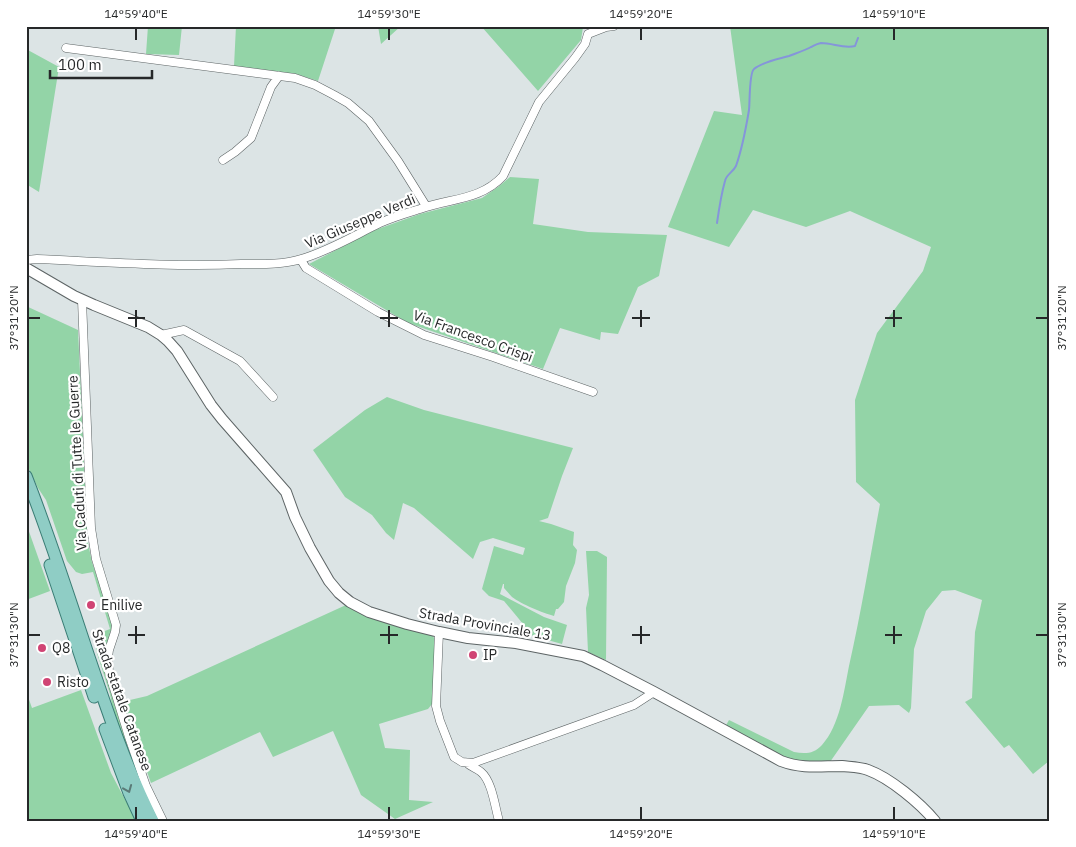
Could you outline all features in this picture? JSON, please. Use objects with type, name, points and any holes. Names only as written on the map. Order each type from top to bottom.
[{"type":"main road","name":"Strada Provinciale 13","points":[[27,268],[82,300],[148,327],[161,335],[177,351],[222,419],[286,492],[295,517],[329,581],[350,602],[369,612],[438,632],[583,656],[654,692],[771,756],[792,765],[807,767],[856,767],[878,774],[926,810],[935,821]]},
{"type":"main road","name":"Strada statale Catanese","points":[[26,476],[48,535],[113,730],[153,821]]},
{"type":"main road","name":"Strada statale Catanese","points":[[26,495],[104,728],[142,821]]},
{"type":"street","name":"Via Giuseppe Verdi","points":[[27,268],[37,259],[204,266],[301,260],[383,222],[426,206],[486,191],[503,176],[539,102],[575,58],[585,44],[588,34],[614,26]]},
{"type":"street","points":[[66,48],[295,78],[315,85],[348,103],[369,121],[398,161],[426,206]]},
{"type":"street","points":[[223,160],[250,138],[271,88],[279,76]]},
{"type":"street","name":"Via Francesco Crispi","points":[[301,260],[306,268],[378,312],[424,335],[594,392]]},
{"type":"street","name":"Via Caduti di Tutte le Guerre","points":[[82,300],[91,528],[96,559],[116,625],[109,650],[108,664],[128,737],[146,786],[163,821]]},
{"type":"street","points":[[161,335],[184,330],[232,356],[240,361],[272,396]]},
{"type":"street","points":[[438,632],[436,706],[454,757],[462,762],[473,763],[634,705],[654,692]]},
{"type":"street","points":[[467,763],[482,772],[490,785],[499,821]]},
{"type":"green space","points":[[148,26],[182,26],[179,55],[146,54]]},
{"type":"green space","points":[[236,26],[336,26],[318,81],[296,74],[234,66]]},
{"type":"green space","points":[[378,26],[401,26],[381,44]]},
{"type":"green space","points":[[481,26],[583,27],[581,40],[538,91]]},
{"type":"green space","points":[[730,26],[1050,26],[1050,762],[1033,774],[1009,745],[1004,748],[965,702],[972,698],[975,632],[982,600],[955,590],[942,591],[926,611],[914,649],[911,708],[909,713],[899,705],[869,706],[830,762],[806,763],[788,759],[725,727],[729,720],[794,752],[802,753],[813,752],[819,748],[833,728],[843,697],[880,504],[856,482],[855,400],[877,333],[923,271],[931,247],[850,211],[806,227],[753,210],[729,247],[668,227],[714,111],[742,115]]},
{"type":"green space","points":[[26,49],[59,67],[39,192],[26,184]]},
{"type":"green space","points":[[510,177],[539,179],[533,224],[588,232],[667,235],[659,276],[638,287],[618,334],[601,332],[600,340],[560,328],[543,369],[408,323],[309,264],[375,230],[420,214],[482,198]]},
{"type":"green space","points":[[26,306],[78,330],[88,543],[92,562],[112,621],[104,655],[104,665],[133,765],[113,710],[96,650],[97,634],[110,629],[93,572],[82,574],[76,572],[67,561],[46,500],[26,463]]},
{"type":"green space","points":[[387,397],[424,410],[573,448],[548,518],[539,521],[574,532],[573,545],[577,550],[575,563],[566,586],[564,602],[556,609],[554,616],[516,600],[504,588],[504,584],[500,594],[544,617],[567,625],[562,644],[533,636],[504,601],[489,596],[482,589],[494,546],[523,555],[525,548],[493,538],[480,542],[473,559],[414,508],[403,503],[394,540],[372,515],[345,497],[313,450],[365,410]]},
{"type":"green space","points":[[26,523],[50,591],[26,600]]},
{"type":"green space","points":[[586,551],[597,551],[607,557],[606,660],[588,652],[586,608],[589,595]]},
{"type":"green space","points":[[346,605],[368,617],[431,634],[435,639],[436,650],[432,704],[428,709],[379,724],[385,748],[410,750],[409,800],[433,802],[395,819],[361,795],[333,731],[273,757],[260,732],[151,783],[124,707],[130,700],[147,696]]},
{"type":"green space","points":[[81,690],[111,773],[137,821],[26,821],[26,691],[32,708]]},
{"type":"waterway","points":[[717,223],[726,179],[736,166],[742,146],[749,110],[751,76],[754,69],[819,43],[847,47],[855,46],[858,38]]},
{"type":"place","name":"Enilive","points":[[91,605]]},
{"type":"place","name":"Q8","points":[[42,648]]},
{"type":"place","name":"IP","points":[[473,655]]},
{"type":"place","name":"Risto","points":[[47,682]]}]
